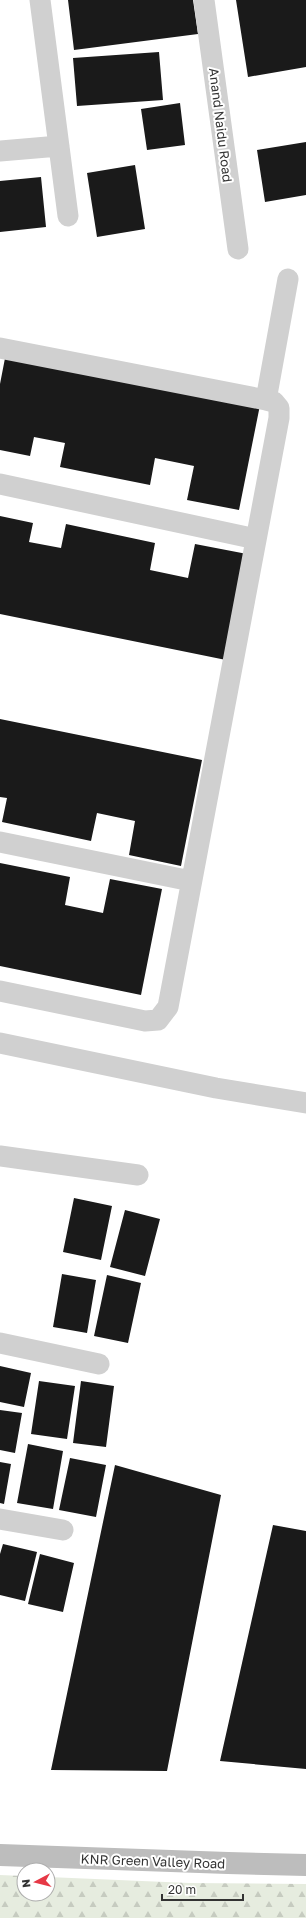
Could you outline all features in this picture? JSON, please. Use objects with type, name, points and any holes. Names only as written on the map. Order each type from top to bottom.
[{"type":"street","points":[[40,0],[68,216]]},
{"type":"street","name":"Anand Naidu Road","points":[[204,0],[238,249]]},
{"type":"street","points":[[0,152],[59,146]]},
{"type":"street","points":[[266,400],[288,279]]},
{"type":"street","points":[[0,348],[266,400],[274,402],[279,408],[279,418],[168,1006],[158,1020],[145,1021],[0,991]]},
{"type":"street","points":[[0,484],[256,539]]},
{"type":"street","points":[[0,842],[191,881]]},
{"type":"street","points":[[0,1043],[216,1088],[306,1103]]},
{"type":"street","points":[[0,1156],[138,1176]]},
{"type":"street","points":[[0,1343],[99,1364]]},
{"type":"street","points":[[0,1519],[63,1530]]},
{"type":"street","name":"KNR Green Valley Road","points":[[0,1855],[228,1864],[306,1864]]},
{"type":"green space","points":[[0,1875],[16,1876],[16,1902],[56,1902],[56,1877],[189,1883],[306,1884],[306,1918],[0,1918]]},
{"type":"building","points":[[68,0],[193,0],[198,34],[74,50]]},
{"type":"building","points":[[236,0],[306,0],[306,67],[248,77]]},
{"type":"building","points":[[159,52],[163,100],[77,106],[73,58]]},
{"type":"building","points":[[180,103],[185,145],[147,150],[141,109]]},
{"type":"building","points":[[306,142],[306,195],[265,202],[257,150]]},
{"type":"building","points":[[135,165],[145,229],[97,237],[87,173]]},
{"type":"building","points":[[41,177],[46,227],[0,232],[0,181]]},
{"type":"building","points":[[6,353],[260,405],[239,510],[187,500],[194,466],[155,458],[150,485],[60,467],[65,443],[34,437],[30,456],[0,450],[0,384]]},
{"type":"building","points":[[0,516],[33,523],[29,542],[61,548],[66,524],[155,543],[150,570],[188,578],[195,544],[247,554],[226,660],[0,614]]},
{"type":"building","points":[[0,719],[202,760],[181,866],[129,855],[135,821],[97,813],[91,841],[2,822],[7,798],[0,797]]},
{"type":"building","points":[[0,863],[70,877],[65,905],[103,913],[110,879],[162,889],[141,995],[0,966]]},
{"type":"building","points":[[74,1198],[112,1206],[101,1260],[63,1252]]},
{"type":"building","points":[[125,1210],[160,1219],[145,1276],[110,1267]]},
{"type":"building","points":[[62,1274],[96,1280],[87,1333],[53,1327]]},
{"type":"building","points":[[107,1275],[141,1283],[128,1343],[94,1336]]},
{"type":"building","points":[[0,1366],[31,1373],[24,1407],[0,1402]]},
{"type":"building","points":[[39,1381],[75,1386],[67,1439],[31,1434]]},
{"type":"building","points":[[81,1381],[114,1386],[106,1447],[73,1443]]},
{"type":"building","points":[[0,1410],[22,1413],[15,1453],[0,1450]]},
{"type":"building","points":[[28,1444],[63,1451],[53,1509],[17,1503]]},
{"type":"building","points":[[70,1458],[106,1465],[96,1517],[59,1510]]},
{"type":"building","points":[[0,1462],[11,1464],[4,1504],[0,1503]]},
{"type":"building","points":[[115,1465],[221,1495],[167,1771],[51,1770]]},
{"type":"building","points":[[273,1525],[306,1531],[306,1769],[220,1761]]},
{"type":"building","points":[[3,1544],[37,1552],[25,1601],[0,1595],[0,1554]]},
{"type":"building","points":[[40,1554],[74,1563],[63,1612],[28,1604]]}]
